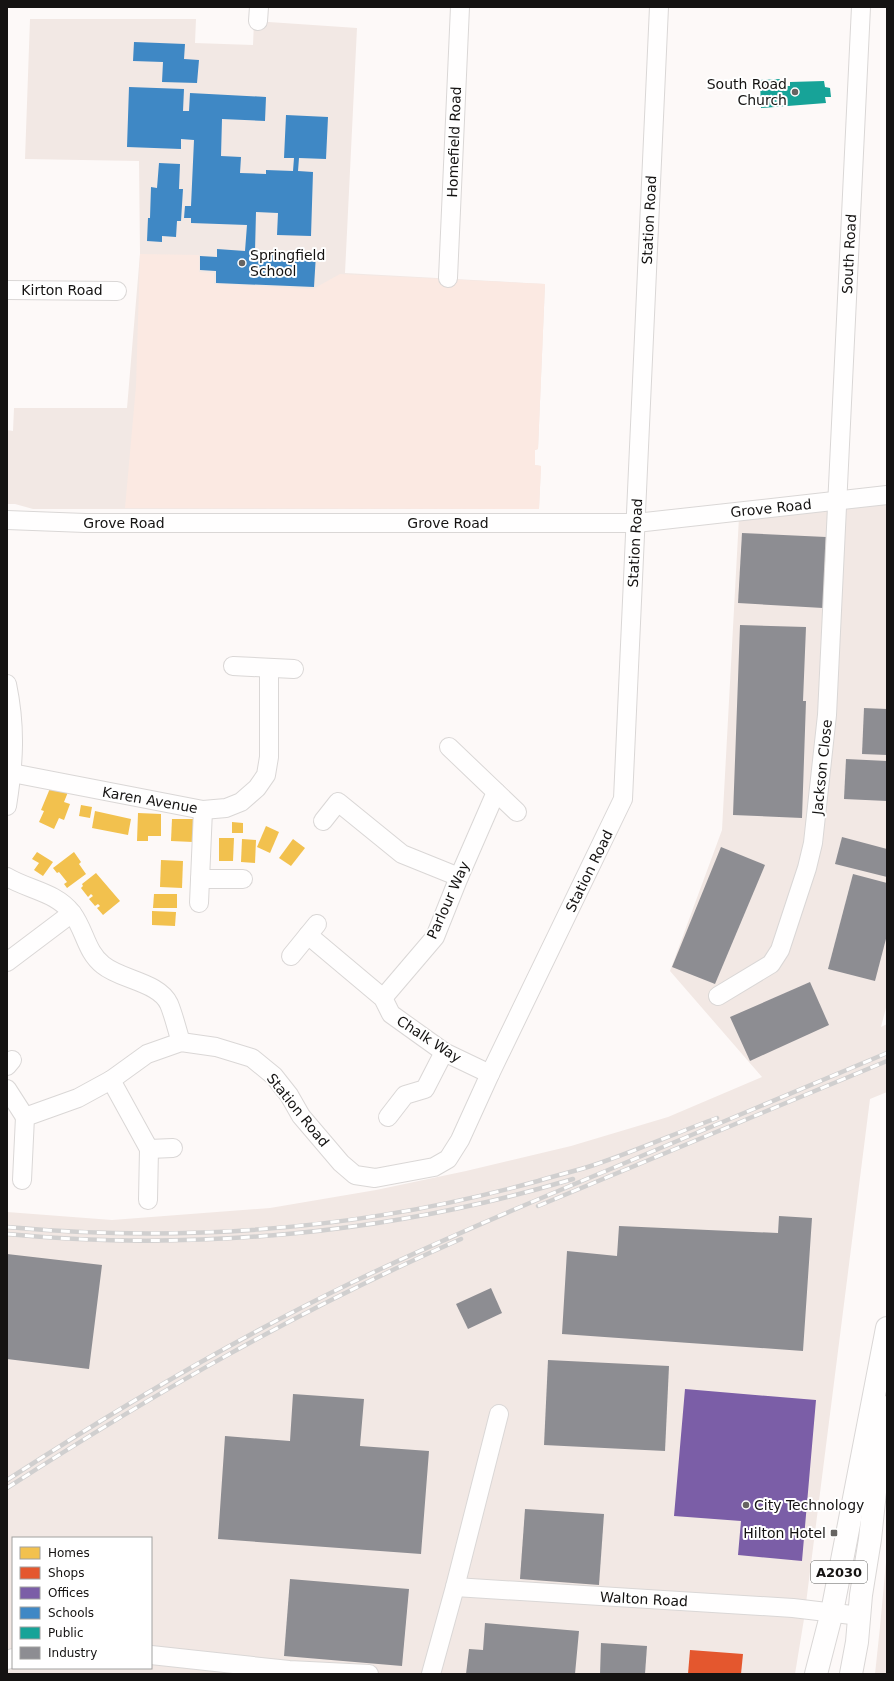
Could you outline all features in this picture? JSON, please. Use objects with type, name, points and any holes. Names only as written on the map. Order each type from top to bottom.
[{"type":"main road","name":"A2030","points":[[816,1674],[832,1612],[887,1328]]},
{"type":"main road","name":"A2030","points":[[851,1674],[870,1539],[880,1445],[887,1407]]},
{"type":"street","name":"Homefield Road","points":[[448,278],[460,7]]},
{"type":"street","name":"Station Road","points":[[25,1117],[78,1098],[111,1080],[147,1054],[181,1042],[216,1047],[252,1058],[274,1076],[289,1095],[301,1116],[341,1163],[355,1175],[375,1178],[434,1167],[448,1159],[460,1140],[490,1074],[623,799],[659,7]]},
{"type":"street","name":"South Road","points":[[837,500],[861,7]]},
{"type":"street","name":"Kirton Road","points":[[7,290],[117,290]]},
{"type":"street","name":"Grove Road","points":[[7,520],[85,523],[636,523],[887,495]]},
{"type":"street","name":"Jackson Close","points":[[718,996],[771,964],[780,950],[785,938],[808,868],[818,807],[827,715],[837,500]]},
{"type":"street","points":[[232,666],[294,669]]},
{"type":"street","name":"Karen Avenue","points":[[12,773],[204,810],[226,808],[241,802],[257,788],[266,775],[269,757],[269,668]]},
{"type":"street","points":[[7,684],[12,706],[14,734],[12,773],[7,806]]},
{"type":"street","points":[[449,747],[517,812]]},
{"type":"street","name":"Parlour Way","points":[[383,998],[435,937],[496,792]]},
{"type":"street","points":[[323,821],[338,802],[402,854],[459,877]]},
{"type":"street","points":[[199,903],[204,810]]},
{"type":"street","points":[[7,877],[19,884],[56,897],[72,913],[81,928],[90,952],[102,964],[115,974],[154,989],[163,995],[169,1004],[181,1042]]},
{"type":"street","points":[[200,879],[243,879]]},
{"type":"street","points":[[7,962],[72,913]]},
{"type":"street","points":[[290,956],[313,930],[383,998]]},
{"type":"street","name":"Chalk Way","points":[[383,998],[391,1014],[444,1052],[490,1074]]},
{"type":"street","points":[[388,1117],[405,1095],[425,1089],[444,1052]]},
{"type":"street","points":[[111,1080],[149,1149],[148,1200]]},
{"type":"street","points":[[7,1089],[25,1117],[28,1173]]},
{"type":"street","points":[[149,1149],[174,1148]]},
{"type":"street","points":[[430,1674],[455,1587],[499,1414]]},
{"type":"street","name":"Walton Road","points":[[455,1587],[794,1608],[860,1616]]},
{"type":"street","points":[[152,1655],[289,1670],[370,1674]]},
{"type":"shaded area","name":"Springfield School","points":[[30,19],[196,19],[195,43],[253,45],[254,21],[357,28],[345,273],[545,284],[538,449],[535,450],[535,465],[541,466],[539,509],[33,509],[15,504],[7,504],[7,430],[13,431],[14,408],[127,408],[140,254],[139,161],[25,159]]},
{"type":"shaded area","points":[[140,254],[199,255],[199,272],[214,273],[214,284],[313,289],[340,274],[545,284],[538,449],[535,450],[535,465],[541,466],[539,509],[125,508],[136,386]]},
{"type":"shaded area","points":[[887,503],[887,1004],[881,1027],[887,1024],[887,1092],[870,1099],[804,1619],[795,1674],[7,1674],[7,1212],[112,1220],[270,1208],[376,1190],[466,1171],[571,1146],[668,1117],[762,1077],[670,971],[722,830],[739,517]]},
{"type":"shaded area","points":[[887,1551],[887,1674],[875,1674],[880,1627]]},
{"type":"building: Homes","points":[[51,786],[68,792],[64,802],[70,804],[64,820],[59,818],[54,829],[39,822],[44,811],[41,810]]},
{"type":"building: Homes","points":[[81,805],[92,807],[90,818],[79,816]]},
{"type":"building: Homes","points":[[95,811],[131,819],[128,835],[92,828]]},
{"type":"building: Homes","points":[[138,813],[161,814],[161,836],[148,836],[148,841],[137,841]]},
{"type":"building: Homes","points":[[172,819],[194,819],[193,842],[171,841]]},
{"type":"building: Homes","points":[[232,822],[243,823],[243,833],[232,833]]},
{"type":"building: Homes","points":[[266,826],[279,832],[270,853],[257,847]]},
{"type":"building: Homes","points":[[219,838],[234,838],[233,861],[219,861]]},
{"type":"building: Homes","points":[[242,839],[256,840],[255,863],[241,862]]},
{"type":"building: Homes","points":[[293,839],[305,848],[291,866],[279,858]]},
{"type":"building: Homes","points":[[37,852],[53,862],[43,876],[34,870],[39,863],[32,859]]},
{"type":"building: Homes","points":[[74,852],[81,862],[79,864],[86,874],[67,888],[64,884],[67,882],[59,872],[57,873],[53,868]]},
{"type":"building: Homes","points":[[161,860],[183,861],[182,888],[160,887]]},
{"type":"building: Homes","points":[[96,873],[120,901],[103,915],[97,908],[100,906],[98,904],[95,906],[89,899],[93,896],[91,894],[88,897],[81,888],[83,886],[82,884]]},
{"type":"building: Homes","points":[[154,894],[177,894],[177,908],[153,908]]},
{"type":"building: Homes","points":[[152,911],[176,912],[175,926],[152,925]]},
{"type":"building: Shops","points":[[690,1650],[743,1654],[741,1674],[688,1674]]},
{"type":"building: Offices","points":[[685,1389],[816,1400],[802,1561],[738,1555],[741,1521],[674,1516]]},
{"type":"building: Schools","points":[[134,42],[185,44],[184,59],[199,60],[197,83],[162,82],[163,62],[133,61]]},
{"type":"building: Schools","points":[[129,87],[184,89],[183,111],[189,111],[190,93],[266,97],[265,121],[222,119],[221,156],[241,157],[240,173],[266,174],[266,170],[293,171],[294,158],[284,158],[286,115],[328,117],[326,159],[299,158],[298,171],[313,172],[311,236],[277,235],[278,213],[256,212],[255,251],[316,254],[314,287],[216,283],[216,271],[200,270],[200,256],[217,257],[217,249],[245,251],[247,225],[191,223],[191,218],[184,218],[185,206],[191,206],[194,140],[181,139],[181,149],[127,147]]},
{"type":"building: Schools","points":[[159,163],[180,164],[179,189],[183,189],[181,221],[177,221],[176,237],[162,236],[162,242],[147,241],[148,218],[150,218],[151,187],[157,188]]},
{"type":"building: Public","name":"South Road Church","points":[[780,79],[780,86],[790,86],[790,82],[824,81],[825,87],[830,88],[831,97],[825,97],[826,103],[761,108],[760,80]]},
{"type":"building: Industry","points":[[742,533],[826,537],[823,608],[738,603]]},
{"type":"building: Industry","points":[[740,625],[806,627],[803,701],[806,701],[802,818],[733,815]]},
{"type":"building: Industry","points":[[864,708],[887,709],[887,755],[862,754]]},
{"type":"building: Industry","points":[[846,759],[887,761],[887,801],[844,799]]},
{"type":"building: Industry","points":[[842,837],[887,849],[887,877],[835,864]]},
{"type":"building: Industry","points":[[721,847],[765,865],[715,984],[672,967]]},
{"type":"building: Industry","points":[[853,874],[887,883],[887,935],[875,981],[828,969]]},
{"type":"building: Industry","points":[[810,982],[829,1025],[750,1061],[730,1017]]},
{"type":"building: Industry","points":[[779,1216],[812,1218],[803,1351],[562,1334],[567,1251],[617,1256],[619,1226],[778,1233]]},
{"type":"building: Industry","points":[[7,1254],[102,1265],[89,1369],[7,1359]]},
{"type":"building: Industry","points":[[491,1288],[502,1313],[468,1329],[456,1304]]},
{"type":"building: Industry","points":[[548,1360],[669,1366],[665,1451],[544,1445]]},
{"type":"building: Industry","points":[[293,1394],[364,1399],[360,1446],[429,1451],[421,1554],[218,1539],[225,1436],[290,1441]]},
{"type":"building: Industry","points":[[525,1509],[604,1514],[599,1585],[520,1579]]},
{"type":"building: Industry","points":[[290,1579],[409,1589],[402,1666],[284,1656]]},
{"type":"building: Industry","points":[[485,1623],[579,1631],[575,1674],[466,1674],[469,1649],[483,1650]]},
{"type":"building: Industry","points":[[601,1643],[647,1646],[645,1674],[600,1674]]},
{"type":"railway","points":[[7,1480],[91,1427],[220,1351],[353,1282],[414,1253],[507,1213],[887,1053]]},
{"type":"railway","points":[[538,1206],[887,1061]]},
{"type":"railway","points":[[7,1227],[74,1232],[208,1232],[275,1228],[341,1221],[408,1211],[473,1197],[587,1167],[610,1160],[717,1118]]},
{"type":"railway","points":[[7,1234],[78,1239],[149,1241],[221,1239],[293,1234],[364,1225],[435,1213],[505,1198],[573,1179]]},
{"type":"railway","points":[[7,1488],[117,1419],[229,1354],[344,1294],[461,1239]]},
{"type":"place","name":"South Road Church","points":[[795,92]]},
{"type":"place","name":"Springfield School","points":[[242,263]]},
{"type":"place","name":"City Technology","points":[[746,1505]]},
{"type":"place","name":"Hilton Hotel","points":[[834,1533]]}]
